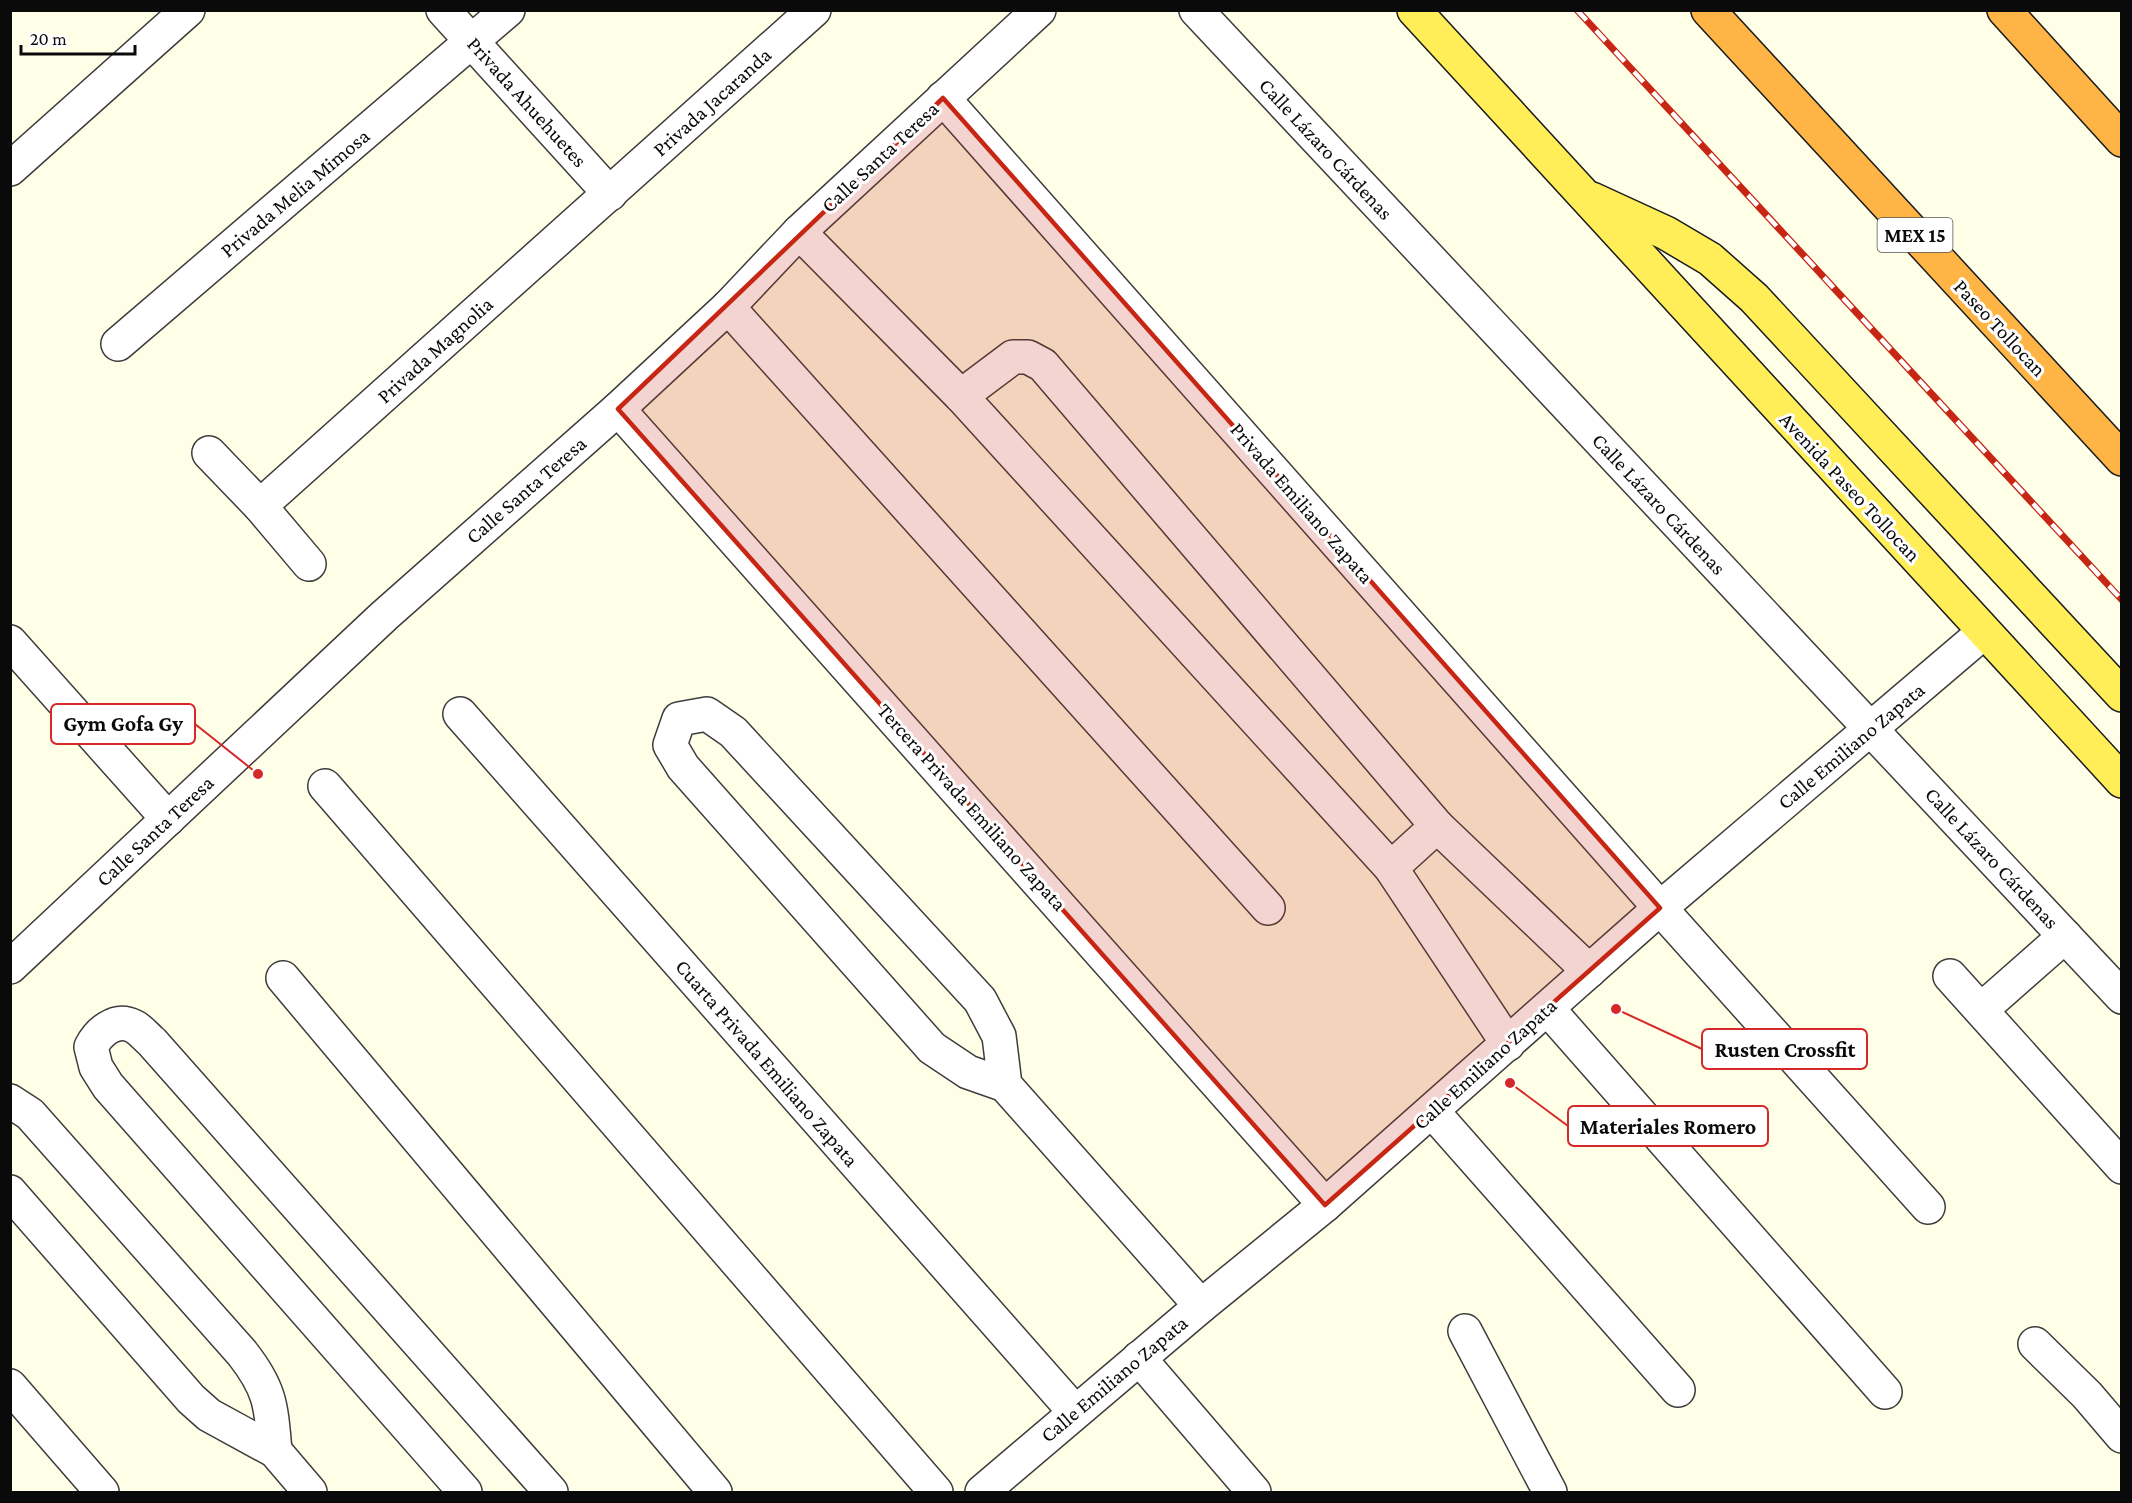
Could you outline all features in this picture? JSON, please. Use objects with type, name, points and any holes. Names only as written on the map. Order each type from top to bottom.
[{"type":"highway","name":"Paseo Tollocan","points":[[1708,10],[2121,459]]},
{"type":"highway","points":[[2004,10],[2121,140]]},
{"type":"main road","name":"Avenida Paseo Tollocan","points":[[1414,10],[1580,194],[2121,781]]},
{"type":"main road","name":"Avenida Paseo Tollocan","points":[[1580,194],[1665,233],[1710,259],[1754,298],[2121,695]]},
{"type":"street","points":[[10,169],[188,10]]},
{"type":"street","name":"Privada Ahuehuetes","points":[[443,10],[610,194]]},
{"type":"street","name":"Privada Melia Mimosa","points":[[118,344],[508,10]]},
{"type":"street","name":"Privada Jacaranda","points":[[610,194],[814,10]]},
{"type":"street","name":"Calle Santa Teresa","points":[[10,967],[384,616],[618,409],[728,307],[799,232],[1039,10]]},
{"type":"street","name":"Calle Lázaro Cárdenas","points":[[1196,10],[2121,997]]},
{"type":"street","name":"Privada Emiliano Zapata","points":[[943,98],[1660,908],[1928,1207]]},
{"type":"street","name":"Privada Magnolia","points":[[260,506],[610,194]]},
{"type":"street","points":[[799,232],[961,396],[1391,868],[1508,1044]]},
{"type":"street","points":[[728,307],[1268,908]]},
{"type":"street","points":[[961,396],[1013,357],[1028,357],[1043,365],[1437,826],[1589,971]]},
{"type":"street","name":"Tercera Privada Emiliano Zapata","points":[[618,409],[1325,1205]]},
{"type":"street","points":[[209,453],[260,506],[309,564]]},
{"type":"street","name":"Calle Emiliano Zapata","points":[[982,1492],[1201,1305],[1325,1205],[1660,908],[1984,632]]},
{"type":"street","points":[[10,642],[168,819]]},
{"type":"street","name":"Cuarta Privada Emiliano Zapata","points":[[460,714],[1075,1412]]},
{"type":"street","points":[[1005,1085],[999,1036],[980,1000],[733,732],[707,714],[679,719],[670,745],[683,767],[933,1048],[968,1072],[1005,1085],[1201,1305]]},
{"type":"street","points":[[325,786],[936,1492]]},
{"type":"street","points":[[1391,868],[1437,826]]},
{"type":"street","points":[[1981,1010],[2065,936]]},
{"type":"street","points":[[1950,976],[2121,1167]]},
{"type":"street","points":[[283,978],[715,1492]]},
{"type":"street","points":[[1548,1009],[1885,1392]]},
{"type":"street","points":[[465,1492],[108,1086],[96,1067],[91,1047],[98,1033],[116,1025],[133,1026],[152,1042],[551,1492]]},
{"type":"street","points":[[10,1101],[30,1114],[262,1378],[271,1404],[274,1451]]},
{"type":"street","points":[[1432,1111],[1678,1390]]},
{"type":"street","points":[[10,1192],[191,1399],[208,1415],[274,1451],[309,1492]]},
{"type":"street","points":[[1465,1331],[1550,1492]]},
{"type":"street","points":[[2036,1344],[2087,1395],[2121,1436]]},
{"type":"street","points":[[1139,1358],[1254,1492]]},
{"type":"street","points":[[10,1386],[102,1492]]},
{"type":"highlighted area","points":[[943,98],[1660,908],[1325,1205],[618,409]]},
{"type":"railway","points":[[1577,10],[2122,600]]},
{"type":"place","name":"Gym Gofa Gy","points":[[258,774]]},
{"type":"place","name":"Rusten Crossfit","points":[[1616,1009]]},
{"type":"place","name":"Materiales Romero","points":[[1510,1083]]}]
